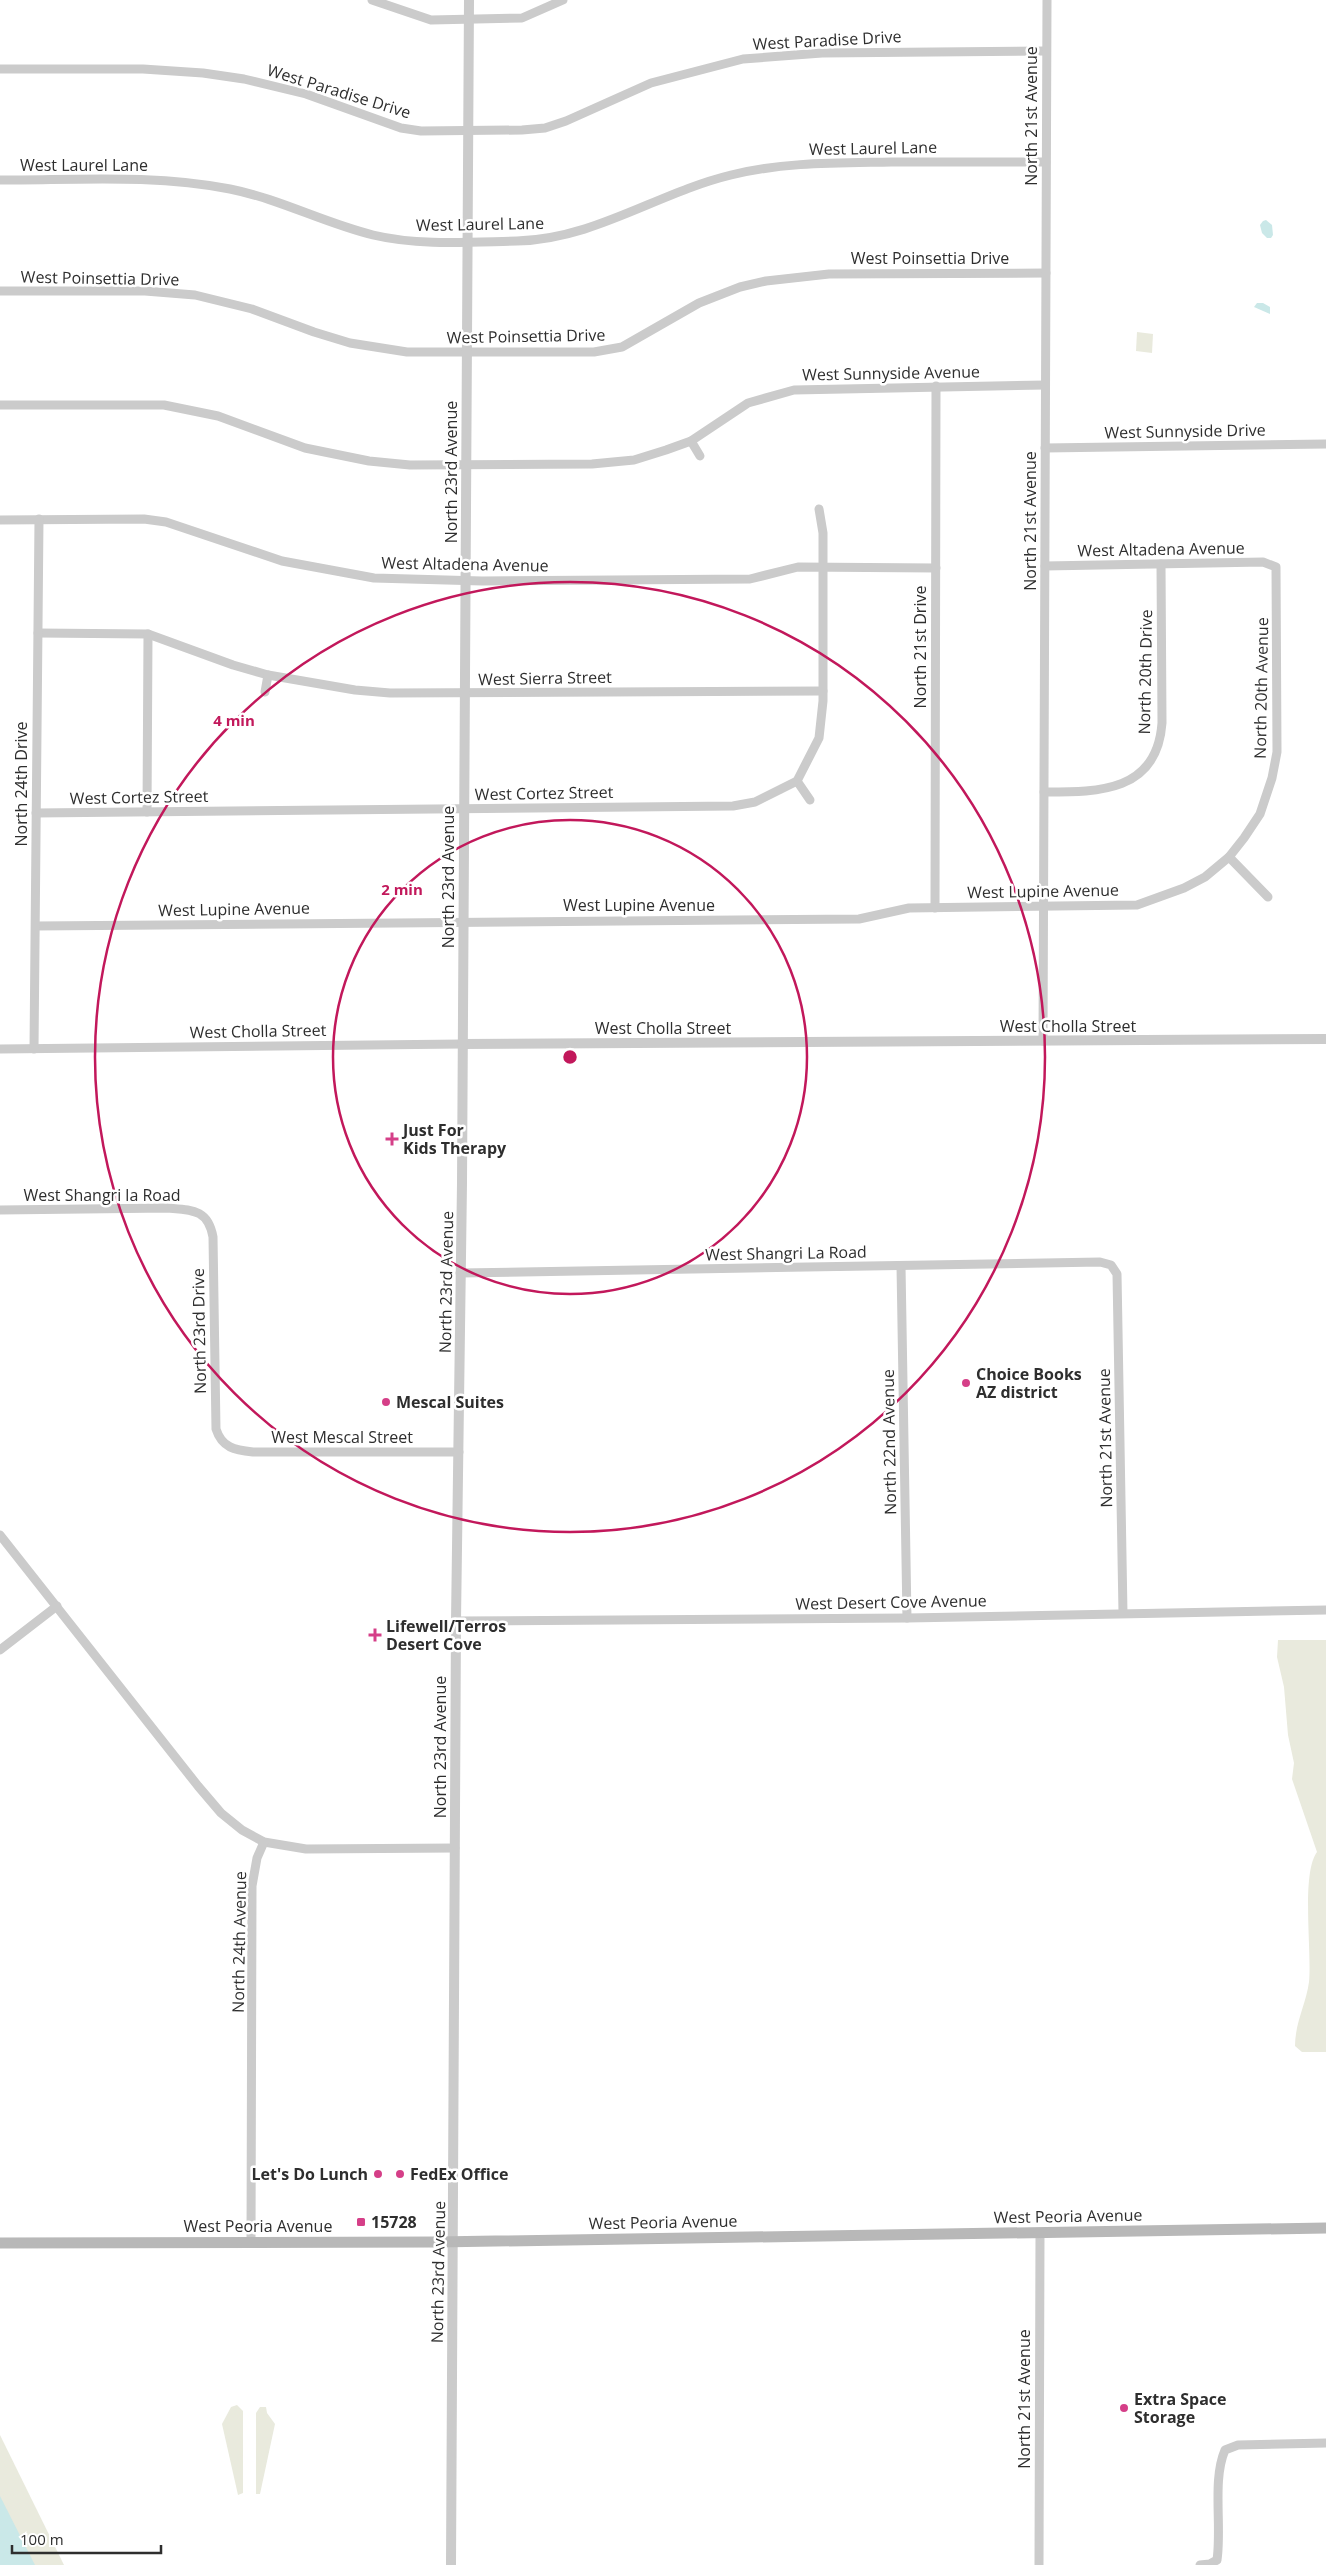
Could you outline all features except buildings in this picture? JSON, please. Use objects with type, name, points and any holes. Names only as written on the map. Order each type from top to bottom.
[{"type":"main road","name":"West Peoria Avenue","points":[[0,2243],[453,2242],[1326,2228]]},
{"type":"street","points":[[372,0],[421,19],[468,20],[522,18],[562,0]]},
{"type":"street","name":"North 23rd Avenue","points":[[451,2565],[456,1621],[459,1452],[469,0]]},
{"type":"street","name":"North 21st Avenue","points":[[1044,1041],[1047,0]]},
{"type":"street","name":"West Paradise Drive","points":[[0,69],[143,69],[203,73],[244,79],[306,94],[401,128],[421,131],[468,131],[545,128],[566,121],[651,84],[743,59],[822,52],[1046,51]]},
{"type":"street","name":"West Laurel Lane","points":[[0,180],[138,180],[196,184],[230,189],[276,200],[373,235],[417,242],[518,241],[568,235],[610,221],[699,184],[733,174],[782,166],[824,163],[1046,162]]},
{"type":"street","name":"West Poinsettia Drive","points":[[0,291],[145,291],[195,295],[252,308],[314,332],[350,343],[407,352],[610,350],[637,339],[677,314],[700,303],[740,287],[791,277],[829,274],[1046,273]]},
{"type":"street","name":"West Sunnyside Avenue","points":[[0,405],[164,405],[218,416],[305,448],[335,455],[410,465],[618,463],[692,441],[748,404],[794,390],[1045,385]]},
{"type":"street","name":"North 21st Drive","points":[[934,908],[936,386]]},
{"type":"street","points":[[692,441],[700,456]]},
{"type":"street","name":"West Sunnyside Drive","points":[[1045,448],[1326,444]]},
{"type":"street","points":[[810,800],[796,781],[819,738],[823,690],[823,533],[819,509]]},
{"type":"street","name":"North 24th Drive","points":[[34,1049],[39,519]]},
{"type":"street","name":"West Altadena Avenue","points":[[0,520],[144,519],[184,526],[234,547],[282,561],[340,574],[384,579],[465,581],[750,579],[791,568],[936,568]]},
{"type":"street","name":"West Altadena Avenue","points":[[1045,566],[1263,562],[1276,567]]},
{"type":"street","name":"North 20th Drive","points":[[1044,792],[1109,790],[1138,775],[1152,756],[1161,737],[1161,564]]},
{"type":"street","name":"North 20th Avenue","points":[[1228,857],[1260,814],[1272,778],[1277,752],[1276,567]]},
{"type":"street","name":"West Sierra Street","points":[[38,633],[148,634],[232,665],[268,675],[354,690],[463,694],[823,690]]},
{"type":"street","points":[[147,812],[148,634]]},
{"type":"street","points":[[265,692],[268,675]]},
{"type":"street","name":"West Cortez Street","points":[[36,814],[733,806],[755,802],[796,781]]},
{"type":"street","points":[[1228,857],[1268,897]]},
{"type":"street","name":"West Lupine Avenue","points":[[36,926],[859,919],[909,908],[1117,906],[1155,900],[1205,877],[1228,857]]},
{"type":"street","name":"West Cholla Street","points":[[0,1049],[462,1044],[1326,1039]]},
{"type":"street","name":"West Shangri la Road","points":[[0,1210],[168,1208],[189,1210],[202,1214]]},
{"type":"street","name":"North 23rd Drive","points":[[202,1214],[210,1224],[213,1237],[216,1429],[219,1438],[227,1446]]},
{"type":"street","name":"West Shangri La Road","points":[[460,1273],[1100,1262],[1111,1265]]},
{"type":"street","name":"North 21st Avenue","points":[[1111,1265],[1117,1274],[1123,1613]]},
{"type":"street","name":"North 22nd Avenue","points":[[901,1266],[907,1618]]},
{"type":"street","name":"West Mescal Street","points":[[227,1446],[253,1452],[459,1452]]},
{"type":"street","points":[[0,1535],[203,1793],[221,1813],[242,1830],[264,1842],[306,1849],[455,1848]]},
{"type":"street","points":[[0,1650],[57,1606]]},
{"type":"street","name":"West Desert Cove Avenue","points":[[456,1621],[907,1618],[1326,1610]]},
{"type":"street","name":"North 24th Avenue","points":[[251,2242],[252,1886],[257,1858],[264,1842]]},
{"type":"street","name":"North 21st Avenue","points":[[1039,2565],[1040,2233]]},
{"type":"street","points":[[1200,2565],[1210,2564],[1217,2560],[1220,2542],[1220,2462],[1225,2450],[1238,2445],[1326,2443]]},
{"type":"shaded area","points":[[1137,332],[1153,334],[1152,353],[1136,351]]},
{"type":"shaded area","points":[[1278,1640],[1326,1640],[1326,2052],[1302,2052],[1295,2046],[1295,2038],[1309,1982],[1309,1877],[1317,1852],[1292,1779],[1294,1763],[1288,1735],[1284,1687],[1277,1657]]},
{"type":"shaded area","points":[[237,2405],[243,2411],[243,2493],[238,2495],[222,2424],[231,2407]]},
{"type":"shaded area","points":[[260,2407],[266,2407],[267,2413],[275,2424],[260,2494],[256,2494],[256,2413]]},
{"type":"shaded area","points":[[0,2435],[64,2565],[0,2565]]},
{"type":"water","points":[[1266,220],[1272,225],[1273,235],[1271,238],[1267,238],[1262,233],[1260,225]]},
{"type":"water","points":[[1257,303],[1263,303],[1270,307],[1270,314],[1254,307]]},
{"type":"water","points":[[0,2496],[35,2565],[0,2565]]},
{"type":"place","name":"Just For Kids Therapy","points":[[392,1139]]},
{"type":"place","name":"Choice Books AZ district","points":[[966,1383]]},
{"type":"place","name":"Mescal Suites","points":[[386,1402]]},
{"type":"place","name":"Lifewell/Terros Desert Cove","points":[[375,1635]]},
{"type":"place","name":"Let's Do Lunch","points":[[378,2174]]},
{"type":"place","name":"FedEx Office","points":[[400,2174]]},
{"type":"place","name":"15728","points":[[361,2222]]},
{"type":"place","name":"Extra Space Storage","points":[[1124,2408]]}]
